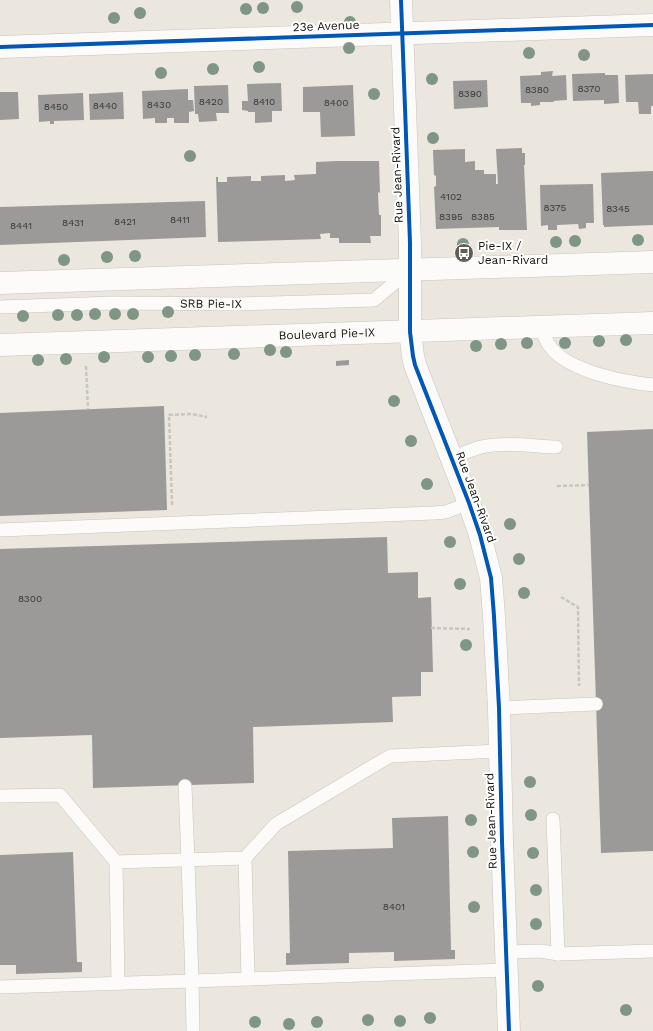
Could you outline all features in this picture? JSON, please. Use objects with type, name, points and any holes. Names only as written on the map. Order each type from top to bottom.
[{"type":"street","name":"Rue Jean-Rivard","points":[[401,0],[410,270],[410,332],[413,356],[415,366],[469,503],[480,535],[491,578],[500,751],[509,1031]]},
{"type":"street","name":"23e Avenue","points":[[0,47],[653,25]]},
{"type":"street","points":[[0,283],[653,262]]},
{"type":"street","name":"Boulevard Pie-IX","points":[[0,345],[653,323]]},
{"type":"lane","name":"SRB Pie-IX","points":[[0,307],[113,303],[237,304],[374,300],[410,270]]},
{"type":"lane","points":[[542,327],[544,336],[553,350],[576,366],[596,374],[618,380],[653,385]]},
{"type":"lane","points":[[452,458],[480,447],[492,445],[556,447]]},
{"type":"lane","points":[[0,530],[434,513],[446,512],[469,503]]},
{"type":"lane","points":[[498,708],[596,704]]},
{"type":"lane","points":[[248,979],[245,858],[276,824],[390,756],[500,751]]},
{"type":"lane","points":[[185,786],[193,1031]]},
{"type":"lane","points":[[0,796],[60,795],[116,862],[118,983]]},
{"type":"lane","points":[[553,819],[558,954]]},
{"type":"lane","points":[[116,862],[245,858]]},
{"type":"lane","points":[[0,987],[248,979],[506,961],[541,951],[558,954],[653,951]]},
{"type":"path","points":[[86,366],[88,409]]},
{"type":"path","points":[[172,509],[169,415],[192,414],[207,417]]},
{"type":"path","points":[[557,486],[589,485]]},
{"type":"path","points":[[561,597],[578,607],[579,704]]},
{"type":"path","points":[[432,628],[470,629]]},
{"type":"building","points":[[553,71],[552,76],[566,75],[567,100],[540,102],[540,105],[531,106],[531,103],[521,103],[520,76],[541,75],[541,72]]},
{"type":"building","points":[[605,73],[605,75],[618,75],[619,103],[604,104],[604,100],[573,101],[572,74]]},
{"type":"building","points":[[653,74],[653,106],[651,106],[651,114],[639,114],[638,102],[626,102],[625,75]]},
{"type":"building","points":[[487,80],[488,107],[454,109],[453,81]]},
{"type":"building","points":[[281,83],[282,111],[272,111],[272,122],[255,123],[255,112],[242,110],[242,101],[248,101],[247,84]]},
{"type":"building","points":[[228,85],[229,113],[216,113],[217,121],[199,122],[198,114],[195,114],[194,86]]},
{"type":"building","points":[[353,85],[355,136],[321,137],[320,112],[303,112],[303,87]]},
{"type":"building","points":[[188,89],[188,100],[193,100],[194,111],[189,112],[189,123],[174,123],[174,118],[167,118],[167,123],[155,123],[155,118],[143,119],[142,91]]},
{"type":"building","points":[[0,92],[18,92],[19,119],[0,120]]},
{"type":"building","points":[[123,92],[124,119],[90,120],[89,94]]},
{"type":"building","points":[[83,93],[84,120],[54,121],[54,124],[50,124],[50,121],[39,122],[38,95]]},
{"type":"building","points":[[522,148],[522,153],[525,153],[524,165],[527,230],[499,230],[499,227],[436,229],[434,187],[436,186],[436,176],[434,175],[433,150],[465,149],[465,162],[475,161],[475,170],[484,170],[484,174],[496,174],[496,184],[498,184],[496,149]]},
{"type":"building","points":[[379,161],[380,193],[378,192],[379,215],[381,215],[381,236],[370,236],[371,243],[339,243],[339,238],[330,238],[330,233],[320,234],[321,239],[218,242],[216,177],[218,177],[218,182],[227,182],[227,177],[251,176],[251,181],[261,181],[261,176],[285,175],[285,181],[295,180],[294,175],[316,174],[316,162]]},
{"type":"building","points":[[653,171],[653,225],[604,227],[601,173]]},
{"type":"building","points":[[593,184],[594,223],[586,223],[586,228],[579,229],[578,224],[557,225],[557,230],[548,230],[548,225],[541,226],[540,185]]},
{"type":"building","points":[[205,201],[206,237],[0,245],[0,207]]},
{"type":"building","points":[[467,245],[467,249],[457,250],[457,246]]},
{"type":"building","points":[[349,360],[349,365],[336,366],[336,361]]},
{"type":"building","points":[[164,406],[167,510],[0,516],[0,413]]},
{"type":"building","points":[[653,429],[653,851],[601,853],[587,432]]},
{"type":"building","points":[[387,537],[388,573],[418,572],[418,598],[431,597],[433,672],[421,672],[421,696],[392,697],[393,722],[253,727],[254,783],[93,788],[92,735],[0,738],[0,549]]},
{"type":"building","points":[[448,816],[451,950],[455,950],[455,959],[394,961],[394,952],[349,953],[349,963],[286,965],[286,953],[290,953],[288,851],[393,848],[392,818]]},
{"type":"building","points":[[73,852],[77,962],[82,962],[82,972],[16,974],[16,965],[0,965],[0,855]]},
{"type":"cycle path","points":[[401,0],[410,243],[410,332],[413,356],[415,365],[469,503],[480,535],[491,578],[499,708],[509,1031]]},
{"type":"cycle path","points":[[0,47],[653,25]]},
{"type":"place","name":"Pie-IX / Jean-Rivard","points":[[464,253]]}]
